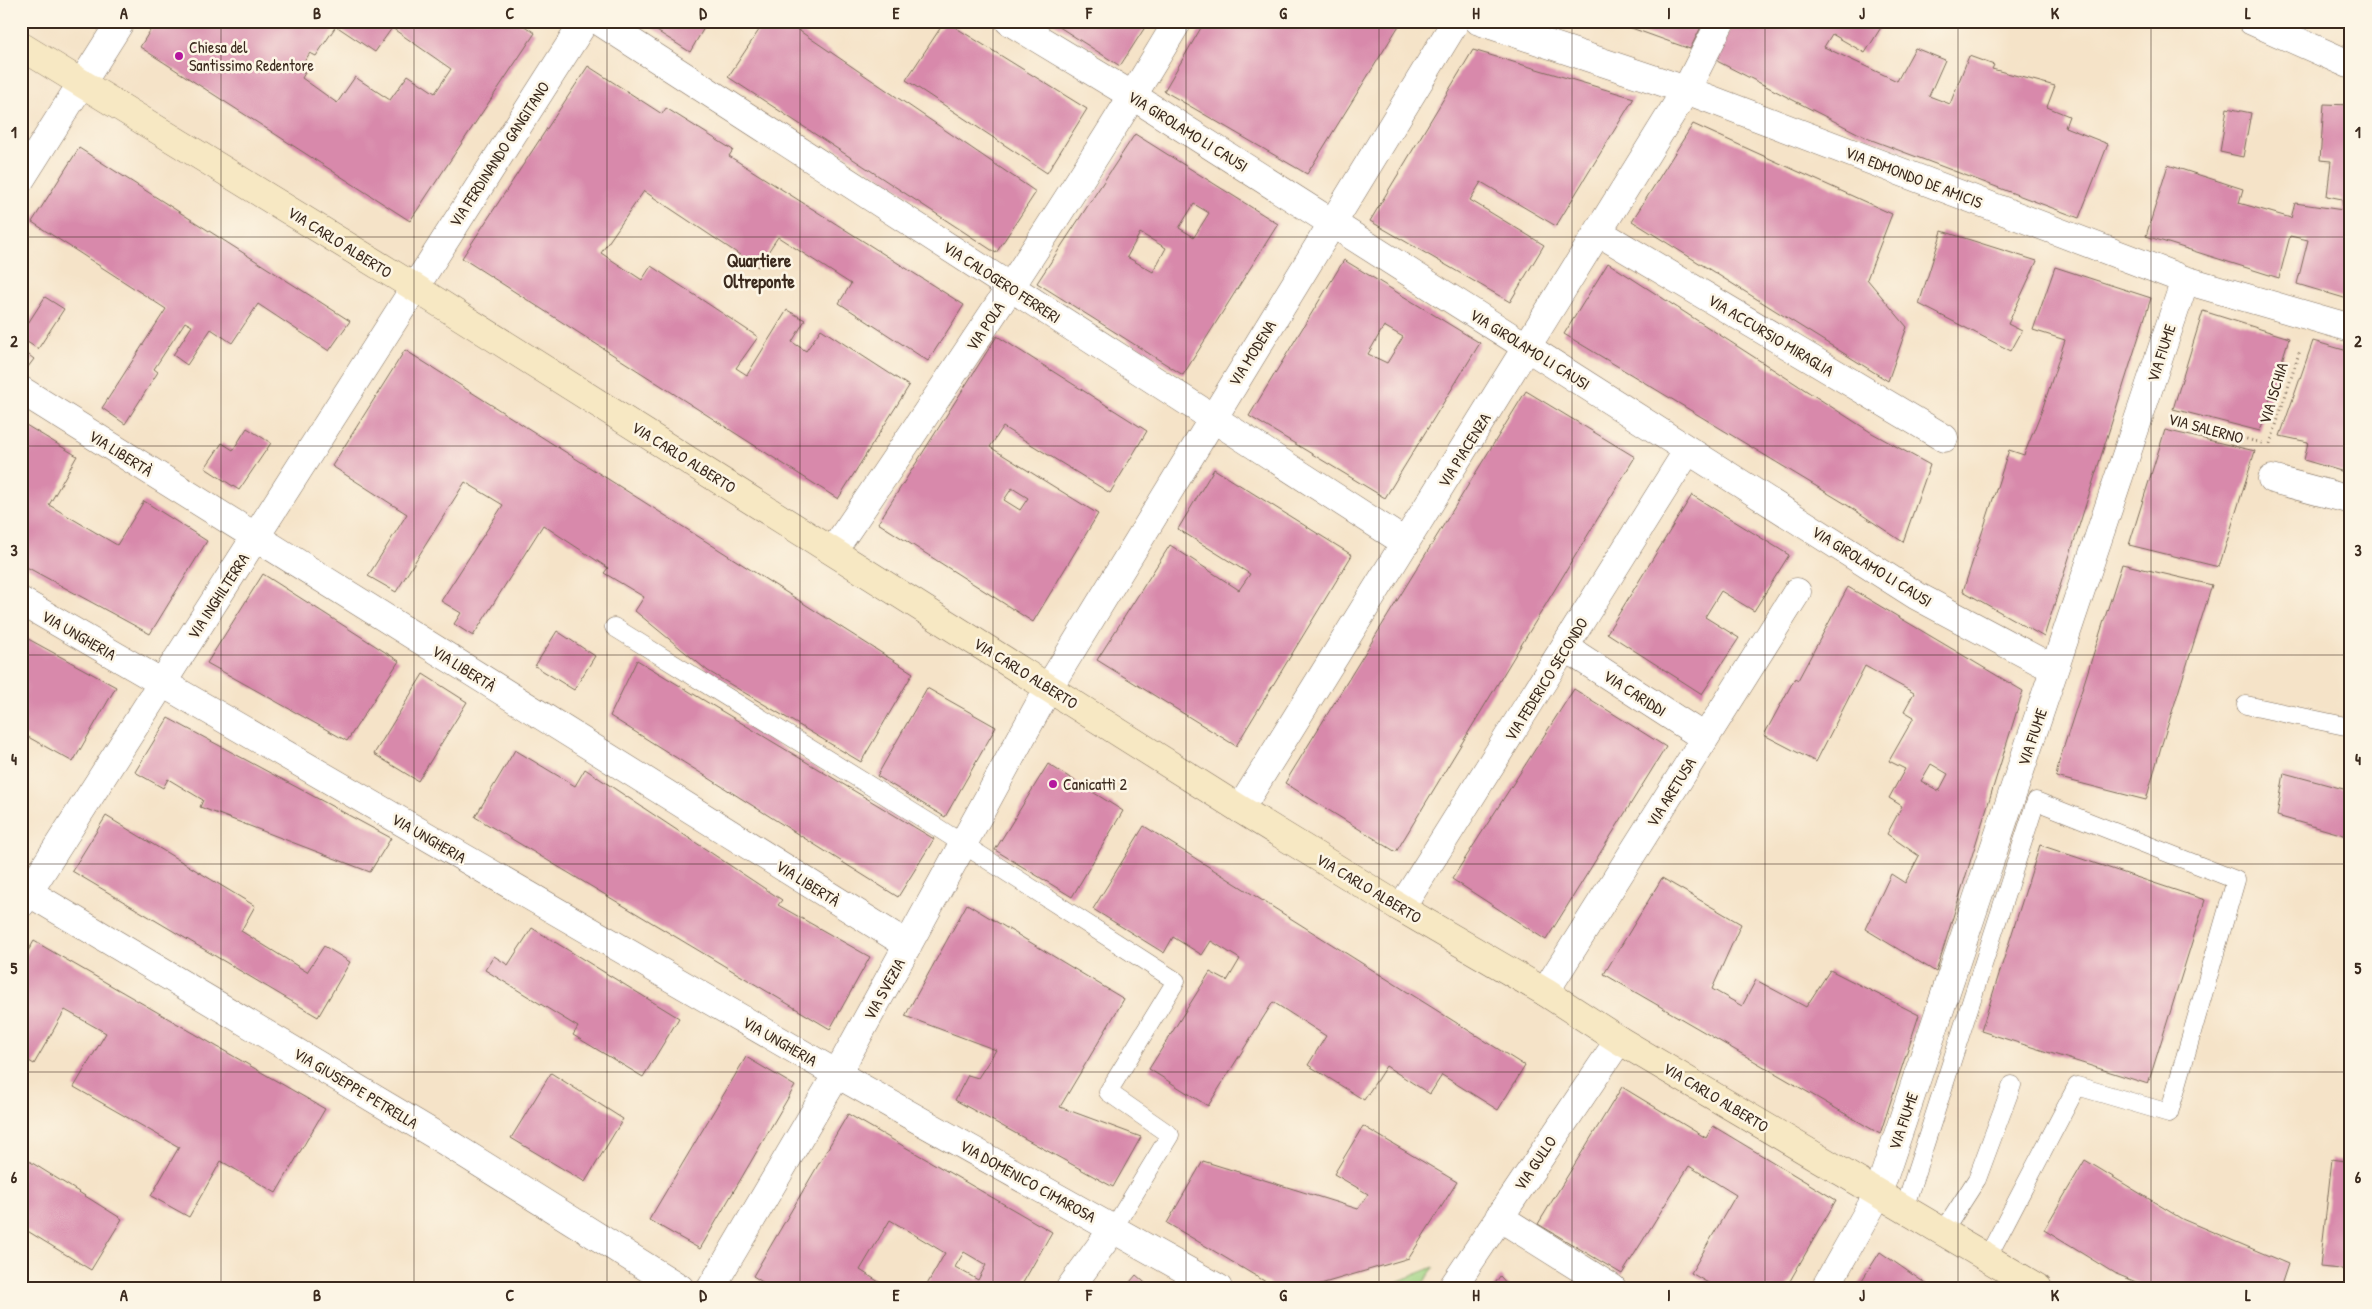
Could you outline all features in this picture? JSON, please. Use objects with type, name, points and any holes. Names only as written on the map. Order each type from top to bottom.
[{"type":"main road","name":"VIA CARLO ALBERTO","points":[[21,46],[414,287],[1049,686],[1240,809],[1401,908],[1545,992],[1619,1040],[2038,1288]]},
{"type":"street","points":[[21,179],[121,21]]},
{"type":"street","name":"VIA FERDINANDO GANGITANO","points":[[414,287],[585,21]]},
{"type":"street","name":"VIA CALOGERO FERRERI","points":[[599,21],[1406,543]]},
{"type":"street","name":"VIA GIROLAMO LI CAUSI","points":[[1009,21],[1133,96],[1917,596],[2054,669]]},
{"type":"street","name":"VIA POLA","points":[[833,551],[1011,288],[1133,96],[1178,21]]},
{"type":"street","name":"VIA MODENA","points":[[1049,686],[1456,21]]},
{"type":"street","name":"VIA EDMONDO DE AMICIS","points":[[1479,21],[1686,90],[2185,280],[2351,328]]},
{"type":"street","name":"VIA PIACENZA","points":[[1240,809],[1686,90],[1721,21]]},
{"type":"street","points":[[2252,21],[2351,65]]},
{"type":"street","name":"VIA ACCURSIO MIRAGLIA","points":[[1598,232],[1944,438]]},
{"type":"street","name":"VIA FIUME","points":[[1825,1288],[1878,1194],[2185,280]]},
{"type":"street","name":"VIA INGHILTERRA","points":[[25,898],[256,538],[414,287]]},
{"type":"street","name":"VIA LIBERTÀ","points":[[21,390],[908,945]]},
{"type":"street","name":"VIA FEDERICO SECONDO","points":[[1401,908],[1566,648],[1688,450]]},
{"type":"street","points":[[2272,479],[2351,500]]},
{"type":"street","name":"VIA ARETUSA","points":[[1545,992],[1797,592]]},
{"type":"street","name":"VIA UNGHERIA","points":[[21,601],[837,1074]]},
{"type":"street","name":"VIA CARIDDI","points":[[1566,648],[1705,738]]},
{"type":"street","name":"VIA SVEZIA","points":[[711,1288],[837,1074],[1049,686]]},
{"type":"street","name":"VIA GIUSEPPE PETRELLA","points":[[25,898],[435,1135],[680,1288]]},
{"type":"street","name":"VIA GULLO","points":[[1452,1288],[1619,1040]]},
{"type":"street","name":"VIA DOMENICO CIMAROSA","points":[[837,1074],[1218,1288]]},
{"type":"street","points":[[1499,1217],[1612,1288]]},
{"type":"street","points":[[1070,1288],[1113,1229]]},
{"type":"lane","points":[[614,627],[963,843],[1176,980],[1108,1092],[1170,1134],[1113,1229]]},
{"type":"lane","points":[[2246,705],[2345,726],[2351,724]]},
{"type":"lane","points":[[1904,1210],[2036,801],[2236,880],[2169,1113],[2077,1086],[1987,1258]]},
{"type":"lane","points":[[1943,1232],[1977,1179],[2012,1085]]},
{"type":"path","name":"VIA ISCHIA","points":[[2270,445],[2310,316]]},
{"type":"path","name":"VIA SALERNO","points":[[2142,411],[2270,445]]},
{"type":"green space","points":[[1434,1267],[1420,1288],[1381,1288]]},
{"type":"building","points":[[156,21],[382,21],[392,28],[396,21],[517,21],[535,33],[410,221],[140,47]],"holes":[[[336,26],[375,52],[392,28],[451,69],[435,93],[408,75],[390,100],[355,77],[337,103],[302,78],[305,73],[299,69],[310,53],[316,56]]]},
{"type":"building","points":[[641,21],[708,21],[690,52]]},
{"type":"building","points":[[765,21],[785,21],[1036,192],[996,253],[728,77]]},
{"type":"building","points":[[945,21],[1087,109],[1047,173],[906,80]]},
{"type":"building","points":[[1050,21],[1149,21],[1120,66]]},
{"type":"building","points":[[1205,21],[1392,21],[1400,24],[1307,174],[1164,91]]},
{"type":"building","points":[[1612,21],[1704,21],[1690,49]]},
{"type":"building","points":[[1734,21],[1885,21],[1865,53],[1832,34],[1824,47],[1897,81],[1915,48],[1945,60],[1929,96],[1950,104],[1969,56],[1994,65],[1992,69],[2055,86],[2047,107],[2069,116],[2065,127],[2108,144],[2079,218],[1869,139],[1715,60]]},
{"type":"building","points":[[1473,50],[1634,98],[1556,226],[1481,182],[1470,200],[1544,245],[1510,302],[1370,221]]},
{"type":"building","points":[[588,66],[662,114],[666,108],[733,150],[729,156],[964,305],[928,361],[839,303],[851,284],[778,237],[758,267],[644,191],[601,253],[642,280],[651,266],[758,337],[736,368],[747,375],[787,310],[805,320],[792,342],[806,351],[821,329],[909,386],[838,499],[462,258]]},
{"type":"building","points":[[2324,104],[2351,105],[2351,300],[2297,284],[2308,240],[2290,236],[2279,278],[2146,236],[2168,165],[2243,189],[2239,203],[2291,218],[2295,203],[2343,210],[2342,199],[2327,196],[2331,161],[2320,160]]},
{"type":"building","points":[[2227,108],[2251,113],[2243,157],[2220,152]]},
{"type":"building","points":[[21,110],[26,113],[21,121]]},
{"type":"building","points":[[1693,124],[1892,214],[1867,279],[1907,327],[1888,381],[1632,221]]},
{"type":"building","points":[[1135,134],[1278,224],[1183,375],[1037,283]],"holes":[[[1194,204],[1209,213],[1194,237],[1179,228]],[[1140,233],[1166,248],[1153,272],[1127,257]]]},
{"type":"building","points":[[79,148],[350,321],[329,351],[258,304],[232,343],[211,329],[187,365],[173,355],[192,326],[185,322],[154,369],[158,372],[125,424],[102,408],[166,309],[32,222]]},
{"type":"building","points":[[1942,231],[2037,261],[2008,324],[2022,331],[2011,351],[1919,304]]},
{"type":"building","points":[[1344,260],[1480,343],[1385,498],[1249,416]],"holes":[[[1384,326],[1403,337],[1387,363],[1368,354]]]},
{"type":"building","points":[[1608,263],[1872,433],[1930,465],[1903,542],[1844,503],[1564,334]]},
{"type":"building","points":[[2055,267],[2151,298],[2044,637],[1963,591],[2009,450],[2024,455],[2042,410],[2065,340],[2033,330]]},
{"type":"building","points":[[45,297],[64,309],[38,349],[21,338],[21,334]]},
{"type":"building","points":[[2203,311],[2289,338],[2260,431],[2173,409]]},
{"type":"building","points":[[997,336],[1147,431],[1110,493],[1003,427],[990,447],[1098,514],[1033,622],[878,523]],"holes":[[[1012,488],[1028,498],[1020,510],[1004,500]]]},
{"type":"building","points":[[2313,341],[2351,352],[2351,474],[2304,460],[2308,442],[2280,436]]},
{"type":"building","points":[[21,349],[34,359],[28,367],[21,363]]},
{"type":"building","points":[[405,350],[913,673],[861,762],[708,671],[635,611],[644,597],[604,573],[608,568],[543,525],[473,636],[454,624],[461,613],[441,601],[503,505],[465,482],[396,592],[368,576],[407,514],[332,466]]},
{"type":"building","points":[[1526,391],[1635,457],[1396,852],[1285,783]]},
{"type":"building","points":[[21,422],[77,456],[49,505],[117,545],[144,501],[207,541],[150,634],[21,564]]},
{"type":"building","points":[[247,428],[271,443],[239,490],[205,468],[222,443],[233,450]]},
{"type":"building","points":[[2165,430],[2255,451],[2219,567],[2129,545]]},
{"type":"building","points":[[1214,469],[1352,555],[1236,746],[1097,660],[1170,545],[1239,590],[1250,574],[1178,529]]},
{"type":"building","points":[[1692,495],[1789,555],[1754,611],[1721,591],[1705,617],[1739,638],[1702,694],[1607,633]]},
{"type":"building","points":[[2122,564],[2212,585],[2146,800],[2056,777],[2059,762]]},
{"type":"building","points":[[263,574],[399,661],[347,741],[207,663]]},
{"type":"building","points":[[1848,587],[2023,691],[1936,972],[1865,929],[1891,874],[1905,883],[1919,856],[1887,834],[1902,806],[1889,798],[1905,769],[1889,761],[1914,717],[1904,711],[1914,693],[1865,666],[1816,762],[1764,735],[1795,678],[1798,680]],"holes":[[[1931,764],[1948,774],[1939,791],[1921,781]]]},
{"type":"building","points":[[557,631],[595,656],[574,690],[535,666]]},
{"type":"building","points":[[21,635],[116,687],[73,762],[21,733]]},
{"type":"building","points":[[637,660],[934,839],[898,897],[610,716]]},
{"type":"building","points":[[423,674],[467,702],[418,781],[374,754]]},
{"type":"building","points":[[927,688],[996,727],[945,817],[877,776]]},
{"type":"building","points":[[1574,689],[1666,747],[1546,940],[1452,879]]},
{"type":"building","points":[[168,718],[391,838],[370,872],[200,807],[203,800],[168,779],[163,788],[135,772]]},
{"type":"building","points":[[515,750],[575,786],[585,769],[782,900],[778,905],[870,957],[830,1029],[475,817]]},
{"type":"building","points":[[1048,764],[1123,811],[1072,897],[995,850]]},
{"type":"building","points":[[2284,773],[2351,791],[2351,837],[2277,816]]},
{"type":"building","points":[[106,816],[255,906],[241,931],[307,972],[324,946],[350,962],[318,1017],[72,871]]},
{"type":"building","points":[[1144,826],[1525,1066],[1498,1110],[1442,1075],[1430,1094],[1386,1066],[1364,1100],[1308,1065],[1326,1036],[1273,1002],[1208,1106],[1149,1069],[1210,972],[1227,981],[1240,959],[1211,941],[1202,955],[1173,937],[1164,953],[1093,909]]},
{"type":"building","points":[[2040,845],[2205,900],[2148,1084],[1981,1031]]},
{"type":"building","points":[[1662,878],[1741,924],[1712,989],[1742,1006],[1756,980],[1806,1007],[1830,970],[1919,1015],[1880,1134],[1604,974]]},
{"type":"building","points":[[967,904],[1124,999],[1060,1107],[1141,1137],[1113,1187],[955,1100],[968,1075],[978,1078],[996,1050],[905,1016]]},
{"type":"building","points":[[532,928],[679,1018],[643,1077],[573,1035],[578,1027],[485,970],[494,956],[508,965]]},
{"type":"building","points":[[34,941],[325,1109],[276,1193],[221,1161],[189,1217],[151,1196],[179,1147],[74,1087],[106,1033],[65,1010],[34,1064],[21,1056],[21,963]]},
{"type":"building","points":[[746,1057],[795,1086],[700,1249],[649,1220]]},
{"type":"building","points":[[551,1073],[623,1119],[585,1182],[511,1138]]},
{"type":"building","points":[[1622,1087],[1706,1138],[1713,1126],[1836,1200],[1786,1288],[1717,1288],[1691,1273],[1736,1195],[1689,1166],[1622,1274],[1538,1224]]},
{"type":"building","points":[[848,1114],[1052,1232],[1020,1288],[925,1288],[945,1253],[890,1220],[860,1270],[879,1282],[876,1288],[772,1288],[753,1276]],"holes":[[[964,1252],[986,1265],[978,1280],[955,1267]]]},
{"type":"building","points":[[1363,1126],[1457,1182],[1409,1258],[1307,1288],[1276,1288],[1167,1223],[1203,1161],[1358,1209],[1368,1194],[1334,1174]]},
{"type":"building","points":[[21,1156],[122,1219],[91,1270],[21,1227]]},
{"type":"building","points":[[2332,1159],[2351,1162],[2351,1270],[2320,1267]]},
{"type":"building","points":[[2085,1160],[2182,1219],[2288,1264],[2280,1288],[2151,1288],[2114,1273],[2044,1230]]},
{"type":"building","points":[[1880,1252],[1932,1288],[1857,1288]]},
{"type":"building","points":[[1136,1275],[1151,1288],[1125,1288]]},
{"type":"building","points":[[1500,1276],[1511,1288],[1492,1288]]},
{"type":"place","name":"Chiesa del Santissimo Redentore","points":[[179,56]]},
{"type":"place","name":"Canicattì 2","points":[[1053,784]]},
{"type":"district","name":"Quartiere Oltreponte","points":[[759,271]]}]
